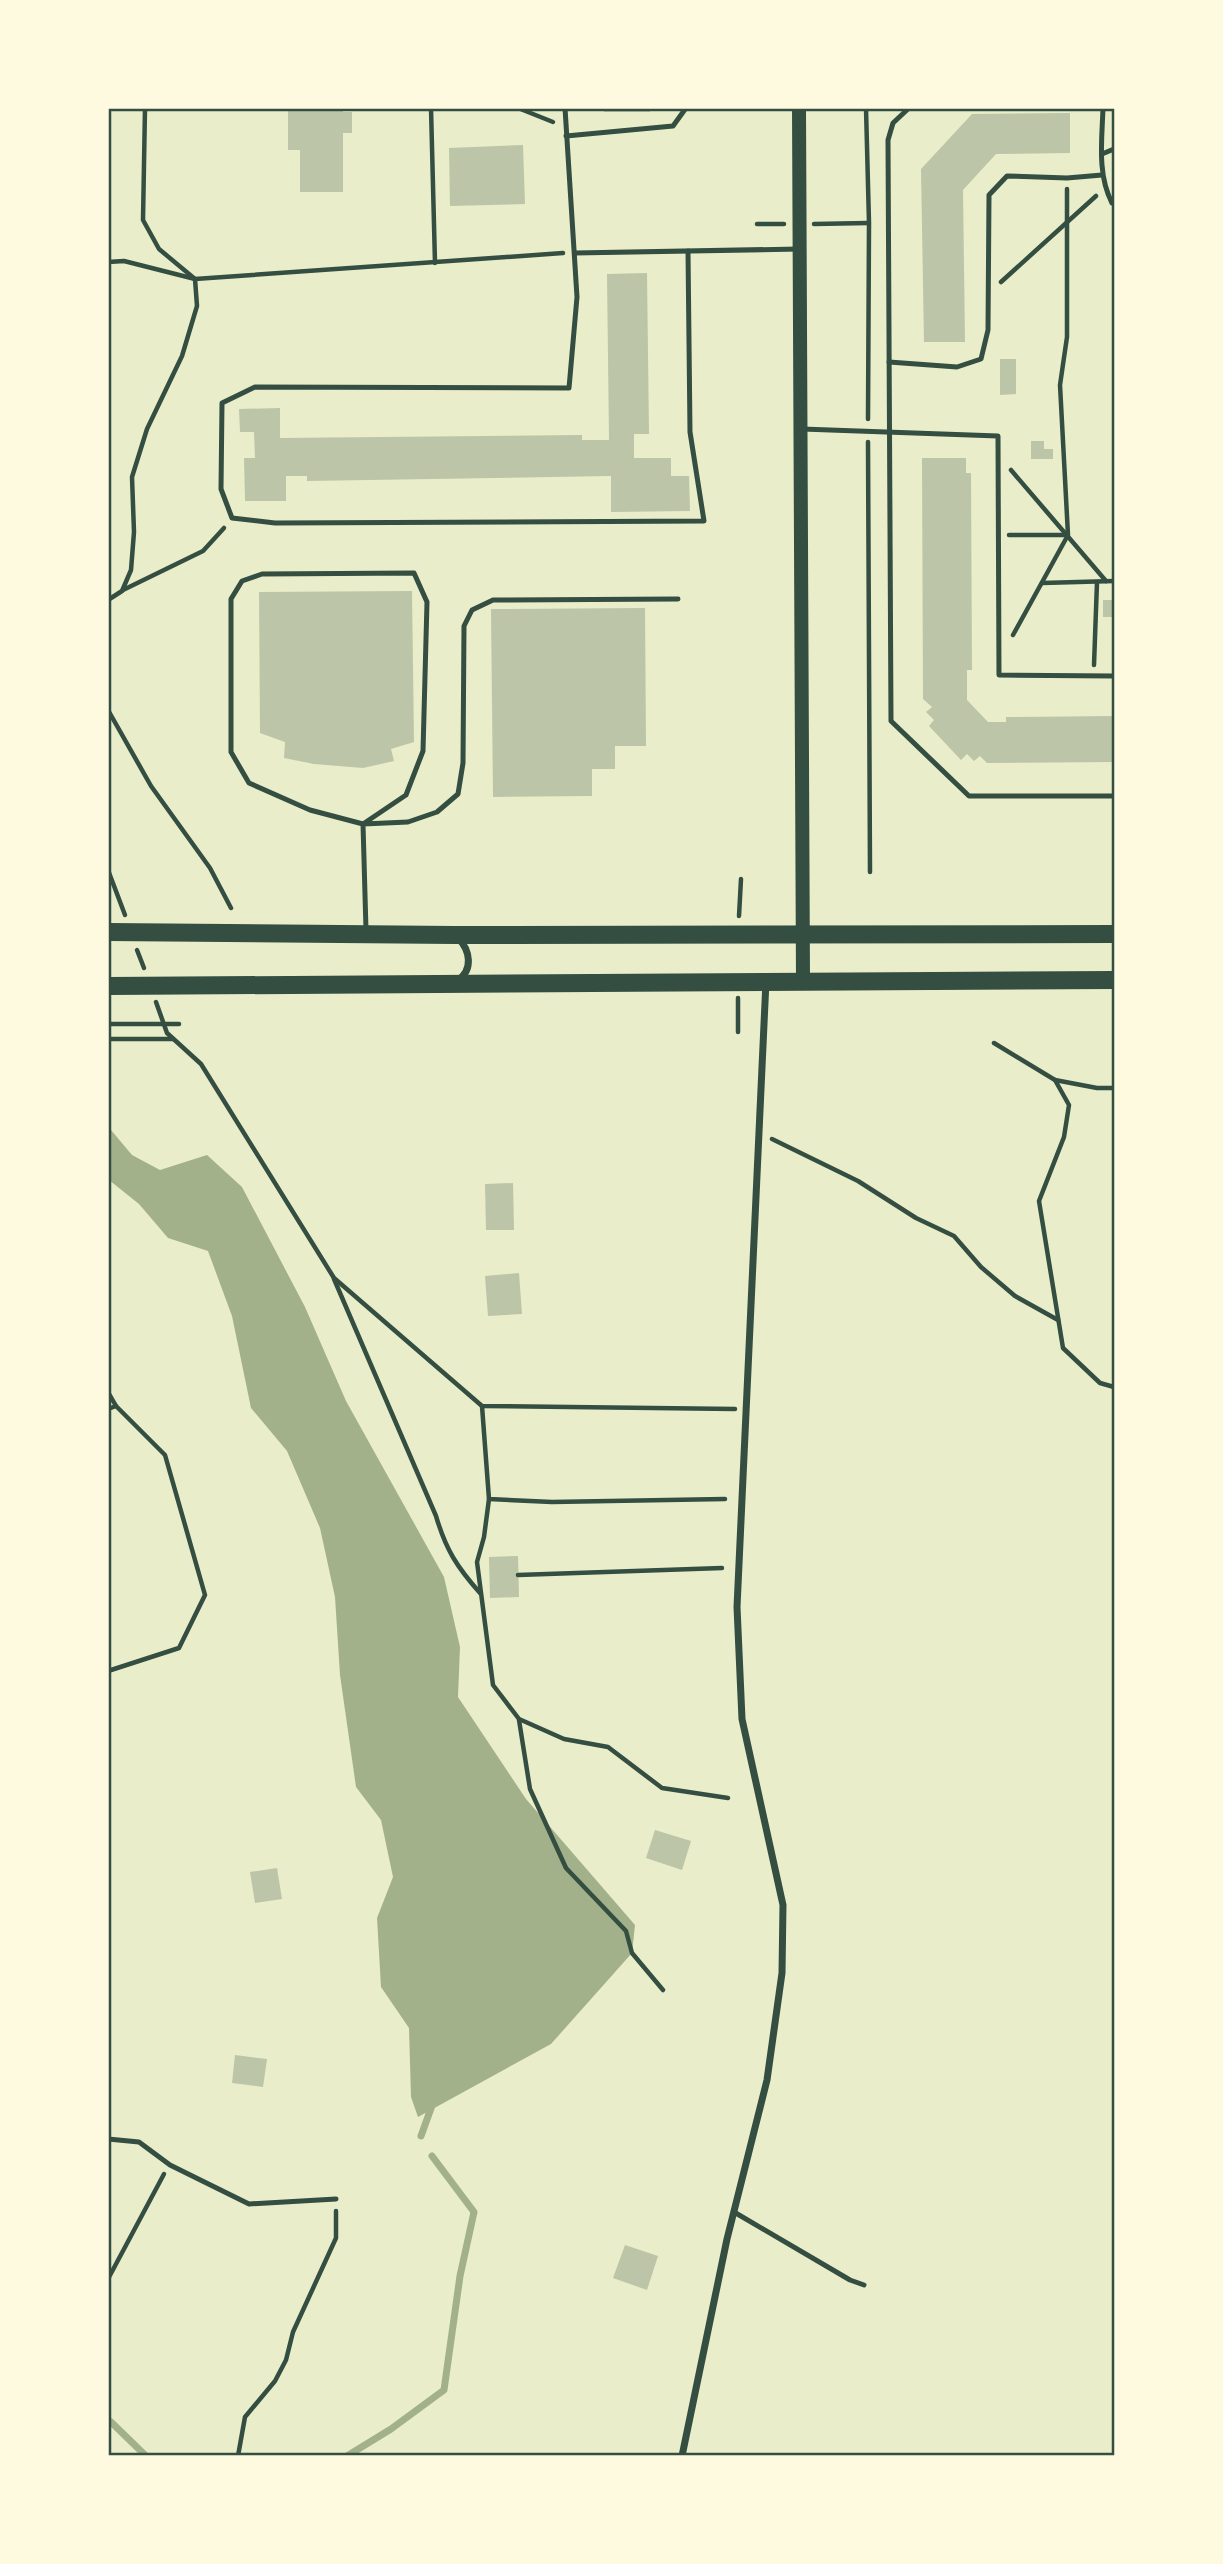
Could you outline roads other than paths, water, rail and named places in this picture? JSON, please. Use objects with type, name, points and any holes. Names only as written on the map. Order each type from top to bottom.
[{"type":"main road","points":[[799,108],[803,981]]},
{"type":"main road","points":[[108,932],[138,939],[366,933],[1115,934]]},
{"type":"main road","points":[[108,986],[158,991],[453,983],[1115,980]]},
{"type":"street","points":[[453,983],[462,977],[469,960],[467,950],[455,935]]},
{"type":"street","points":[[682,2455],[734,2212],[767,2080],[782,1973],[783,1905],[742,1720],[737,1607],[766,981]]},
{"type":"lane","points":[[565,108],[577,297],[569,388],[255,387],[222,403],[221,489],[232,518],[275,523],[704,521],[690,432],[688,251]]},
{"type":"lane","points":[[566,136],[673,126],[686,108]]},
{"type":"lane","points":[[908,108],[893,123],[888,140],[891,721],[969,796],[1115,796]]},
{"type":"lane","points":[[1102,108],[1102,175],[1104,188],[1112,203]]},
{"type":"lane","points":[[1102,155],[1115,149]]},
{"type":"lane","points":[[889,362],[957,367],[981,359],[988,330],[989,195],[1007,176],[1067,178],[1102,175]]},
{"type":"lane","points":[[575,253],[799,249]]},
{"type":"lane","points":[[800,429],[998,436],[999,674],[1115,676]]},
{"type":"lane","points":[[363,824],[406,795],[424,751],[427,602],[414,573],[262,574],[243,581],[231,599],[231,752],[249,783],[310,810],[363,824],[408,822],[437,812],[458,794],[463,763],[464,626],[472,610],[492,600],[678,599]]},
{"type":"lane","points":[[363,824],[366,933]]},
{"type":"lane","points":[[108,2133],[109,2139],[139,2142],[170,2165],[249,2204],[336,2199]]},
{"type":"lane","points":[[734,2212],[850,2280],[864,2285]]},
{"type":"waterway","points":[[421,2136],[434,2100]]},
{"type":"waterway","points":[[347,2456],[391,2429],[444,2390],[460,2276],[474,2212],[432,2156]]},
{"type":"waterway","points":[[111,2422],[146,2456]]}]
